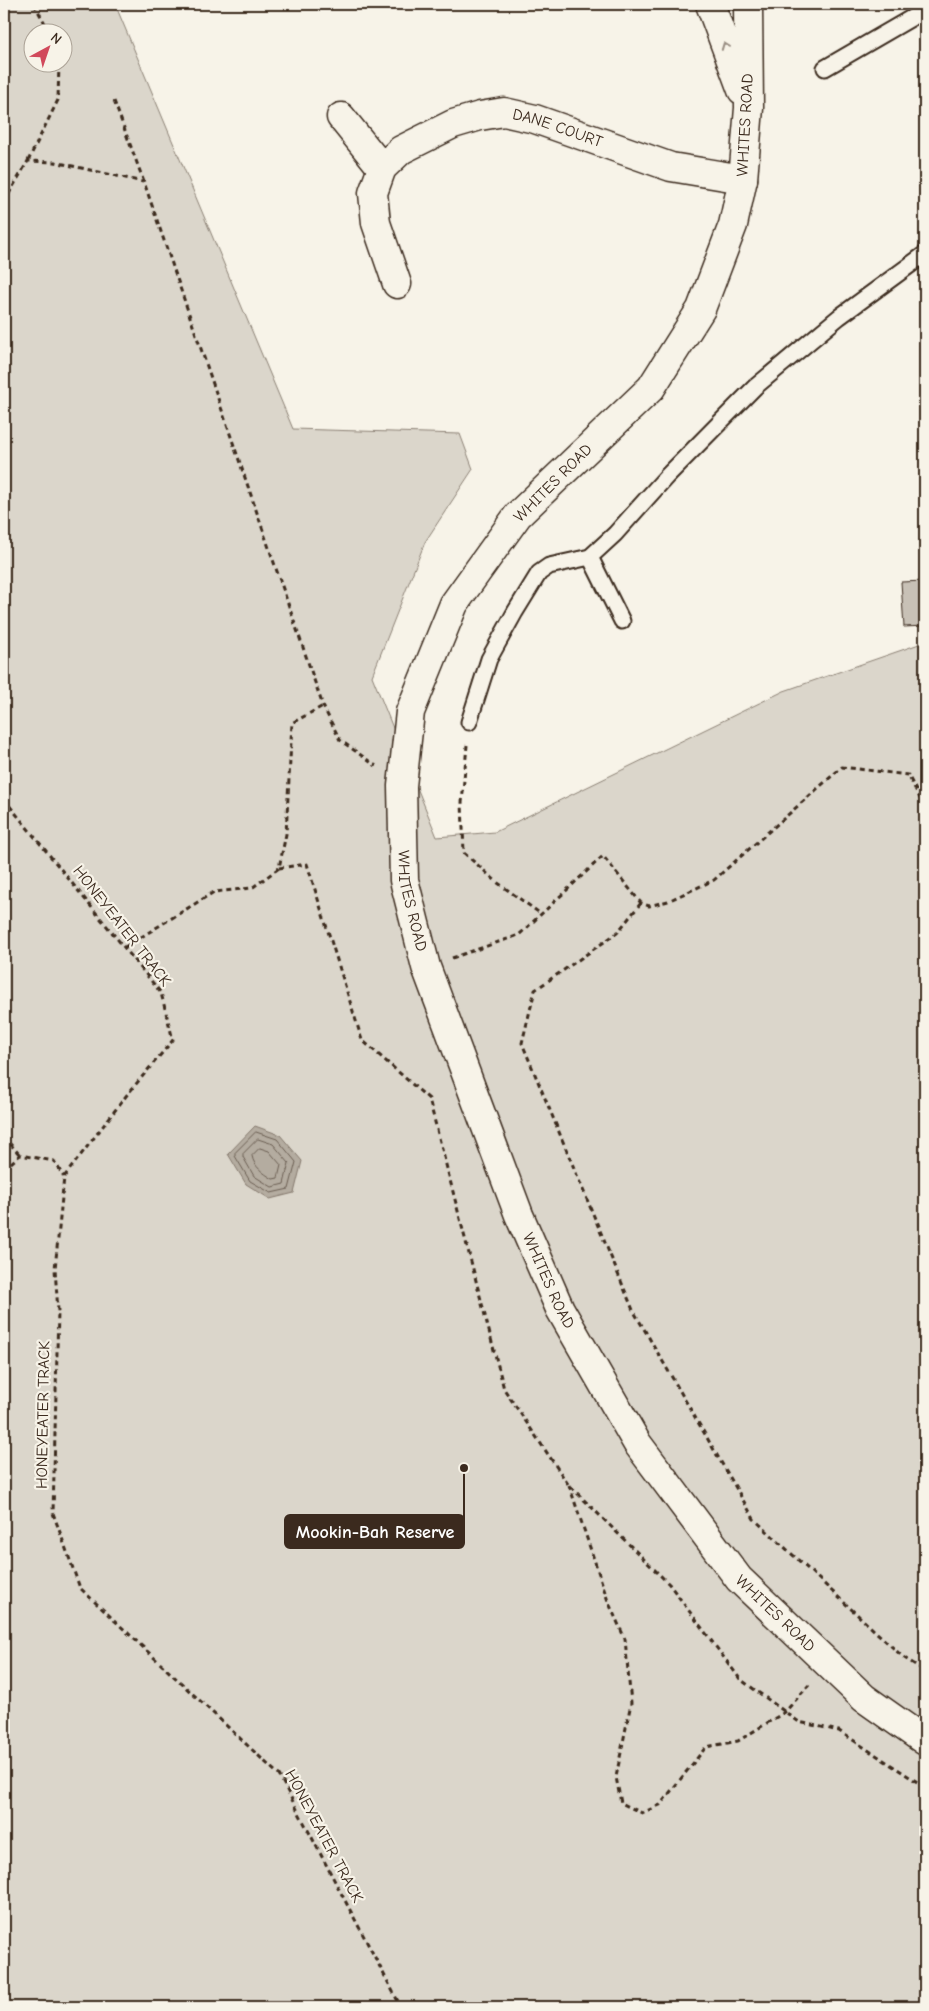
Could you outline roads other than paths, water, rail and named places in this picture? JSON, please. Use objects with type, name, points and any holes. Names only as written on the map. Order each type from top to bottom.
[{"type":"street","points":[[710,4],[749,108]]},
{"type":"street","name":"WHITES ROAD","points":[[748,4],[749,108],[743,179],[733,226],[701,309],[651,388],[518,515],[454,604],[410,712],[402,786],[404,880],[426,967],[519,1214],[560,1309],[637,1443],[739,1579],[864,1698],[925,1740]]},
{"type":"street","name":"DANE COURT","points":[[397,284],[376,223],[373,193],[382,168],[401,150],[453,124],[480,116],[504,112],[535,120],[671,167],[743,179]]},
{"type":"street","points":[[340,117],[382,168]]},
{"type":"lane","points":[[825,68],[925,10]]},
{"type":"lane","points":[[469,722],[489,659],[539,573],[549,566],[590,557],[615,534],[667,476],[755,387],[839,317],[925,254]]},
{"type":"lane","points":[[590,557],[622,621]]},
{"type":"water","points":[[255,1126],[280,1135],[302,1161],[294,1193],[270,1199],[246,1184],[228,1154]]},
{"type":"place","name":"Mookin-Bah Reserve","points":[[464,1468]]}]
